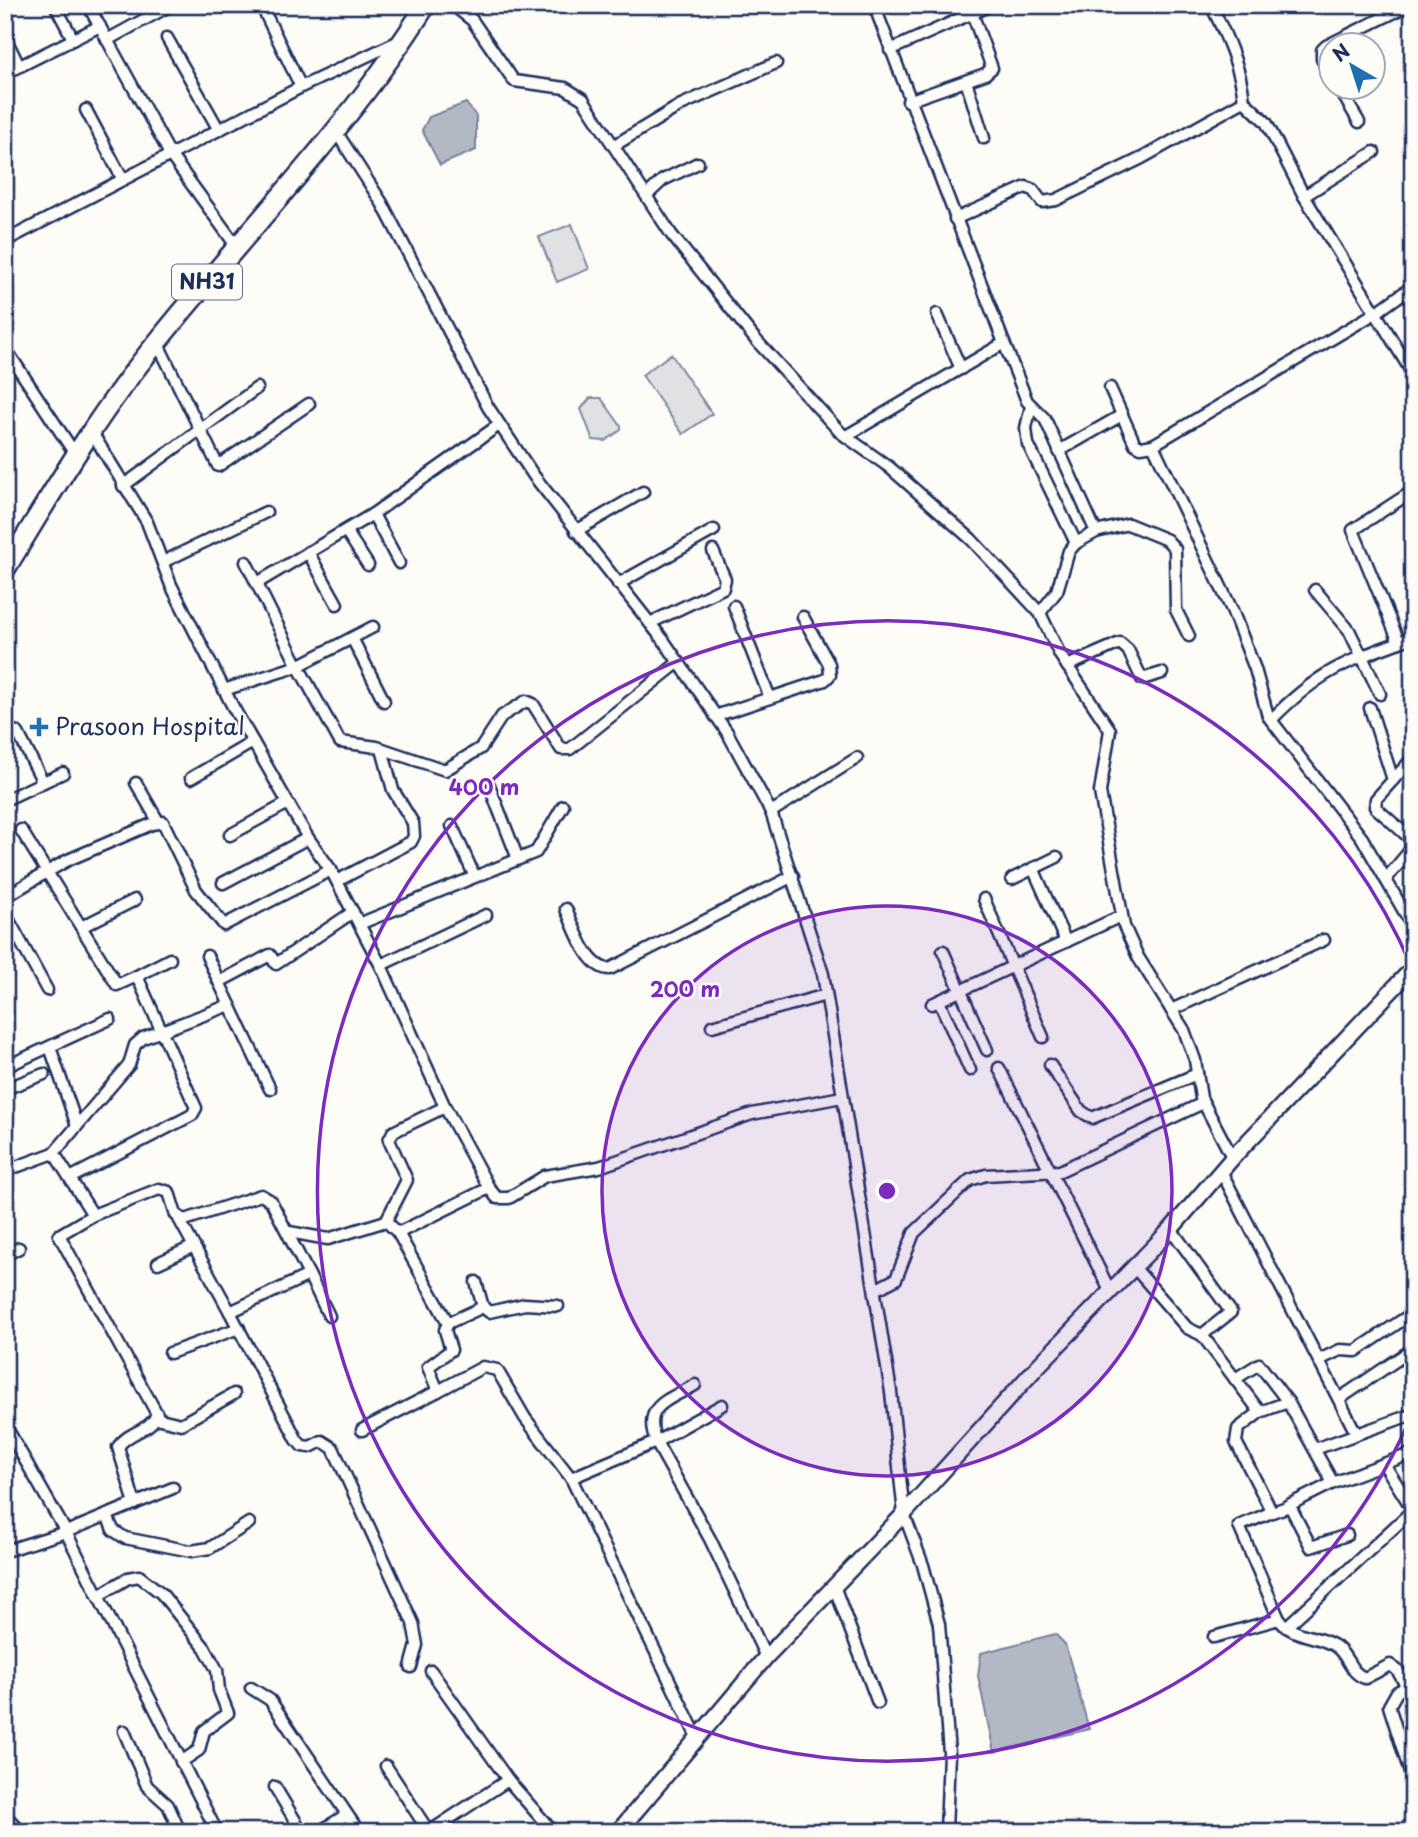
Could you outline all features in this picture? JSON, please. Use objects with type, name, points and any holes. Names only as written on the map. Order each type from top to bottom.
[{"type":"highway","name":"NH31","points":[[5,570],[90,430],[157,342],[337,132],[426,5]]},
{"type":"main road","points":[[618,1832],[766,1657],[904,1514],[1037,1367],[1171,1228],[1232,1157],[1413,968]]},
{"type":"street","points":[[55,5],[73,39]]},
{"type":"street","points":[[88,5],[171,156],[237,247]]},
{"type":"street","points":[[107,40],[170,5]]},
{"type":"street","points":[[261,5],[301,87]]},
{"type":"street","points":[[453,5],[472,20],[514,81],[565,88],[576,92],[591,107],[671,234],[755,339],[846,436],[889,467],[971,539],[1040,612],[1067,666],[1110,730],[1100,792],[1121,916],[1138,957],[1191,1046],[1203,1103],[1232,1157]]},
{"type":"street","points":[[874,5],[908,101],[1004,343],[1031,406],[1042,414],[1096,532]]},
{"type":"street","points":[[890,50],[991,5]]},
{"type":"street","points":[[1211,5],[1228,41],[1231,57],[1240,71],[1244,101],[1268,125],[1304,195],[1413,374]]},
{"type":"street","points":[[1354,32],[1409,5]]},
{"type":"street","points":[[908,101],[966,81],[992,68],[972,13]]},
{"type":"street","points":[[6,73],[100,26]]},
{"type":"street","points":[[5,37],[19,66]]},
{"type":"street","points":[[167,38],[219,130]]},
{"type":"street","points":[[5,241],[301,87],[405,38]]},
{"type":"street","points":[[615,145],[681,105],[775,63]]},
{"type":"street","points":[[966,81],[984,138]]},
{"type":"street","points":[[955,219],[1026,187],[1033,190],[1042,202],[1056,200],[1142,158],[1244,101]]},
{"type":"street","points":[[1347,102],[1359,122]]},
{"type":"street","points":[[86,110],[123,180]]},
{"type":"street","points":[[337,132],[382,203],[432,304],[499,425],[576,531],[679,663],[715,716],[763,794],[771,812],[823,974],[891,1392],[904,1514],[923,1565],[940,1624],[949,1753],[946,1832]]},
{"type":"street","points":[[1304,195],[1374,152]]},
{"type":"street","points":[[647,195],[663,180],[698,163]]},
{"type":"street","points":[[1110,388],[1138,446],[1153,445],[1377,312],[1413,286]]},
{"type":"street","points":[[937,314],[961,369]]},
{"type":"street","points":[[157,342],[218,466],[309,404]]},
{"type":"street","points":[[846,436],[1004,343]]},
{"type":"street","points":[[5,348],[75,454]]},
{"type":"street","points":[[124,485],[257,388]]},
{"type":"street","points":[[1031,406],[1026,429],[1028,444],[1076,542]]},
{"type":"street","points":[[1059,451],[1122,415]]},
{"type":"street","points":[[257,583],[373,514],[499,425]]},
{"type":"street","points":[[90,430],[148,522],[163,562],[224,690],[308,838],[337,881],[381,965],[445,1107],[497,1198],[509,1198],[545,1176],[599,1167],[752,1114],[842,1097]]},
{"type":"street","points":[[1153,445],[1233,610],[1271,720],[1362,838],[1413,927]]},
{"type":"street","points":[[1399,642],[1353,530],[1413,491]]},
{"type":"street","points":[[576,531],[643,492]]},
{"type":"street","points":[[163,562],[265,512]]},
{"type":"street","points":[[373,514],[399,563]]},
{"type":"street","points":[[1040,612],[1057,591],[1065,557],[1076,542],[1096,532],[1128,524],[1172,544],[1177,557],[1176,610],[1189,636]]},
{"type":"street","points":[[618,584],[714,530]]},
{"type":"street","points":[[346,531],[368,565]]},
{"type":"street","points":[[650,624],[723,589],[724,579],[713,551]]},
{"type":"street","points":[[309,552],[337,604]]},
{"type":"street","points":[[246,562],[340,742],[382,749],[429,767],[445,770],[481,748],[502,716],[526,701],[533,704],[561,748],[570,749],[679,663]]},
{"type":"street","points":[[1315,590],[1344,623],[1380,694]]},
{"type":"street","points":[[734,606],[770,698]]},
{"type":"street","points":[[715,716],[825,680],[830,675],[829,664],[803,617]]},
{"type":"street","points":[[224,690],[298,666],[373,627]]},
{"type":"street","points":[[1271,720],[1315,679],[1361,656],[1413,637]]},
{"type":"street","points":[[352,638],[384,701]]},
{"type":"street","points":[[1067,666],[1120,643],[1128,650],[1142,678],[1162,673]]},
{"type":"street","points":[[1370,708],[1393,780]]},
{"type":"street","points":[[5,733],[14,730],[18,733],[43,782]]},
{"type":"street","points":[[191,778],[253,742]]},
{"type":"street","points":[[337,881],[411,842],[414,836],[413,823],[393,790],[382,749]]},
{"type":"street","points":[[771,812],[857,758]]},
{"type":"street","points":[[1413,758],[1376,799],[1375,807],[1413,841]]},
{"type":"street","points":[[7,799],[62,773]]},
{"type":"street","points":[[136,783],[158,821],[167,827],[196,890],[224,925],[331,870]]},
{"type":"street","points":[[489,785],[518,859]]},
{"type":"street","points":[[230,835],[288,803]]},
{"type":"street","points":[[359,924],[518,859],[541,846],[562,806]]},
{"type":"street","points":[[5,897],[76,856],[158,821]]},
{"type":"street","points":[[452,826],[474,875]]},
{"type":"street","points":[[21,830],[83,926],[117,985],[170,959]]},
{"type":"street","points":[[223,883],[308,838]]},
{"type":"street","points":[[1386,879],[1413,847]]},
{"type":"street","points":[[1012,879],[1057,857]]},
{"type":"street","points":[[1033,868],[1066,942]]},
{"type":"street","points":[[566,909],[591,959],[597,966],[610,969],[793,876]]},
{"type":"street","points":[[984,899],[1043,1037]]},
{"type":"street","points":[[83,926],[135,900]]},
{"type":"street","points":[[219,982],[270,955],[276,964],[353,912]]},
{"type":"street","points":[[5,913],[47,990]]},
{"type":"street","points":[[381,965],[486,915]]},
{"type":"street","points":[[970,1070],[935,1003],[1121,916]]},
{"type":"street","points":[[1171,1010],[1324,940]]},
{"type":"street","points":[[943,951],[987,1050]]},
{"type":"street","points":[[207,956],[270,1089]]},
{"type":"street","points":[[70,1178],[195,1112],[137,976]]},
{"type":"street","points":[[712,1026],[826,995]]},
{"type":"street","points":[[5,1171],[54,1153],[129,1065],[135,1045],[143,1038],[230,1005]]},
{"type":"street","points":[[5,1068],[110,1019]]},
{"type":"street","points":[[50,1047],[77,1126]]},
{"type":"street","points":[[1050,1065],[1081,1111],[1092,1118],[1197,1074]]},
{"type":"street","points":[[999,1068],[1110,1291]]},
{"type":"street","points":[[5,1089],[44,1074]]},
{"type":"street","points":[[875,1290],[896,1279],[914,1233],[970,1181],[986,1175],[1053,1172],[1203,1103]]},
{"type":"street","points":[[289,1232],[328,1239],[386,1221],[407,1180],[389,1140],[393,1132],[445,1107]]},
{"type":"street","points":[[54,1153],[93,1215]]},
{"type":"street","points":[[1220,1171],[1356,1433]]},
{"type":"street","points":[[398,1234],[489,1188]]},
{"type":"street","points":[[156,1418],[155,1409],[60,1238],[64,1229],[159,1189],[169,1192],[192,1247],[302,1446],[310,1447],[322,1441],[333,1448],[412,1622],[417,1645],[411,1667]]},
{"type":"street","points":[[179,1219],[261,1195],[271,1201],[289,1232],[329,1316]]},
{"type":"street","points":[[386,1221],[398,1234],[448,1323]]},
{"type":"street","points":[[1171,1228],[1231,1312],[1202,1335]]},
{"type":"street","points":[[158,1263],[192,1247]]},
{"type":"street","points":[[5,1255],[19,1248]]},
{"type":"street","points":[[1134,1267],[1187,1328],[1202,1335],[1259,1412]]},
{"type":"street","points":[[230,1312],[309,1275]]},
{"type":"street","points":[[476,1282],[483,1307],[489,1312],[525,1304],[558,1306]]},
{"type":"street","points":[[438,1391],[428,1367],[451,1350],[445,1330],[448,1323],[483,1307]]},
{"type":"street","points":[[1319,1360],[1340,1350],[1356,1351],[1413,1313]]},
{"type":"street","points":[[170,1353],[239,1328]]},
{"type":"street","points":[[1339,1399],[1413,1349]]},
{"type":"street","points":[[1235,1379],[1259,1364],[1288,1402],[1333,1483]]},
{"type":"street","points":[[362,1430],[483,1367],[491,1366],[497,1370],[525,1418],[571,1478],[698,1739]]},
{"type":"street","points":[[695,1385],[654,1410],[650,1421],[656,1442],[710,1539],[766,1657]]},
{"type":"street","points":[[156,1418],[181,1424],[234,1394]]},
{"type":"street","points":[[1272,1512],[1236,1442],[1238,1429],[1259,1412],[1288,1402]]},
{"type":"street","points":[[571,1478],[656,1442],[722,1405]]},
{"type":"street","points":[[1315,1449],[1413,1414]]},
{"type":"street","points":[[135,1504],[118,1447],[156,1418]]},
{"type":"street","points":[[5,1424],[66,1532],[218,1832]]},
{"type":"street","points":[[1413,1453],[1333,1483],[1239,1526],[1283,1623],[1336,1646],[1359,1676],[1365,1678],[1385,1666],[1394,1666],[1410,1685],[1397,1692],[1389,1706],[1413,1782]]},
{"type":"street","points":[[1214,1637],[1283,1623],[1413,1510],[1384,1464]]},
{"type":"street","points":[[5,1551],[66,1532],[173,1488]]},
{"type":"street","points":[[1287,1506],[1292,1510],[1311,1547],[1347,1535]]},
{"type":"street","points":[[107,1515],[113,1530],[125,1538],[191,1551],[210,1548],[249,1523]]},
{"type":"street","points":[[98,1596],[128,1578],[139,1576],[169,1603],[212,1660],[228,1713],[204,1731],[199,1750],[181,1762]]},
{"type":"street","points":[[834,1586],[878,1703]]},
{"type":"street","points":[[431,1671],[509,1780],[553,1832]]},
{"type":"street","points":[[251,1688],[270,1700],[359,1832]]},
{"type":"street","points":[[124,1731],[147,1786],[167,1805],[180,1832]]},
{"type":"street","points":[[386,1766],[429,1832],[509,1780]]},
{"type":"street","points":[[275,1787],[302,1832]]},
{"type":"street","points":[[5,1815],[21,1832]]},
{"type":"street","points":[[319,1832],[346,1815]]},
{"type":"shaded area","points":[[466,103],[476,116],[476,150],[440,165],[422,130],[429,117]]},
{"type":"shaded area","points":[[572,224],[589,269],[557,282],[539,237]]},
{"type":"shaded area","points":[[671,354],[712,414],[683,434],[642,375]]},
{"type":"shaded area","points":[[590,398],[601,398],[621,426],[621,430],[605,441],[593,440],[581,409]]},
{"type":"shaded area","points":[[1055,1634],[1065,1644],[1089,1729],[994,1752],[978,1676],[981,1653]]},
{"type":"place","name":"Prasoon Hospital","points":[[39,727]]}]
